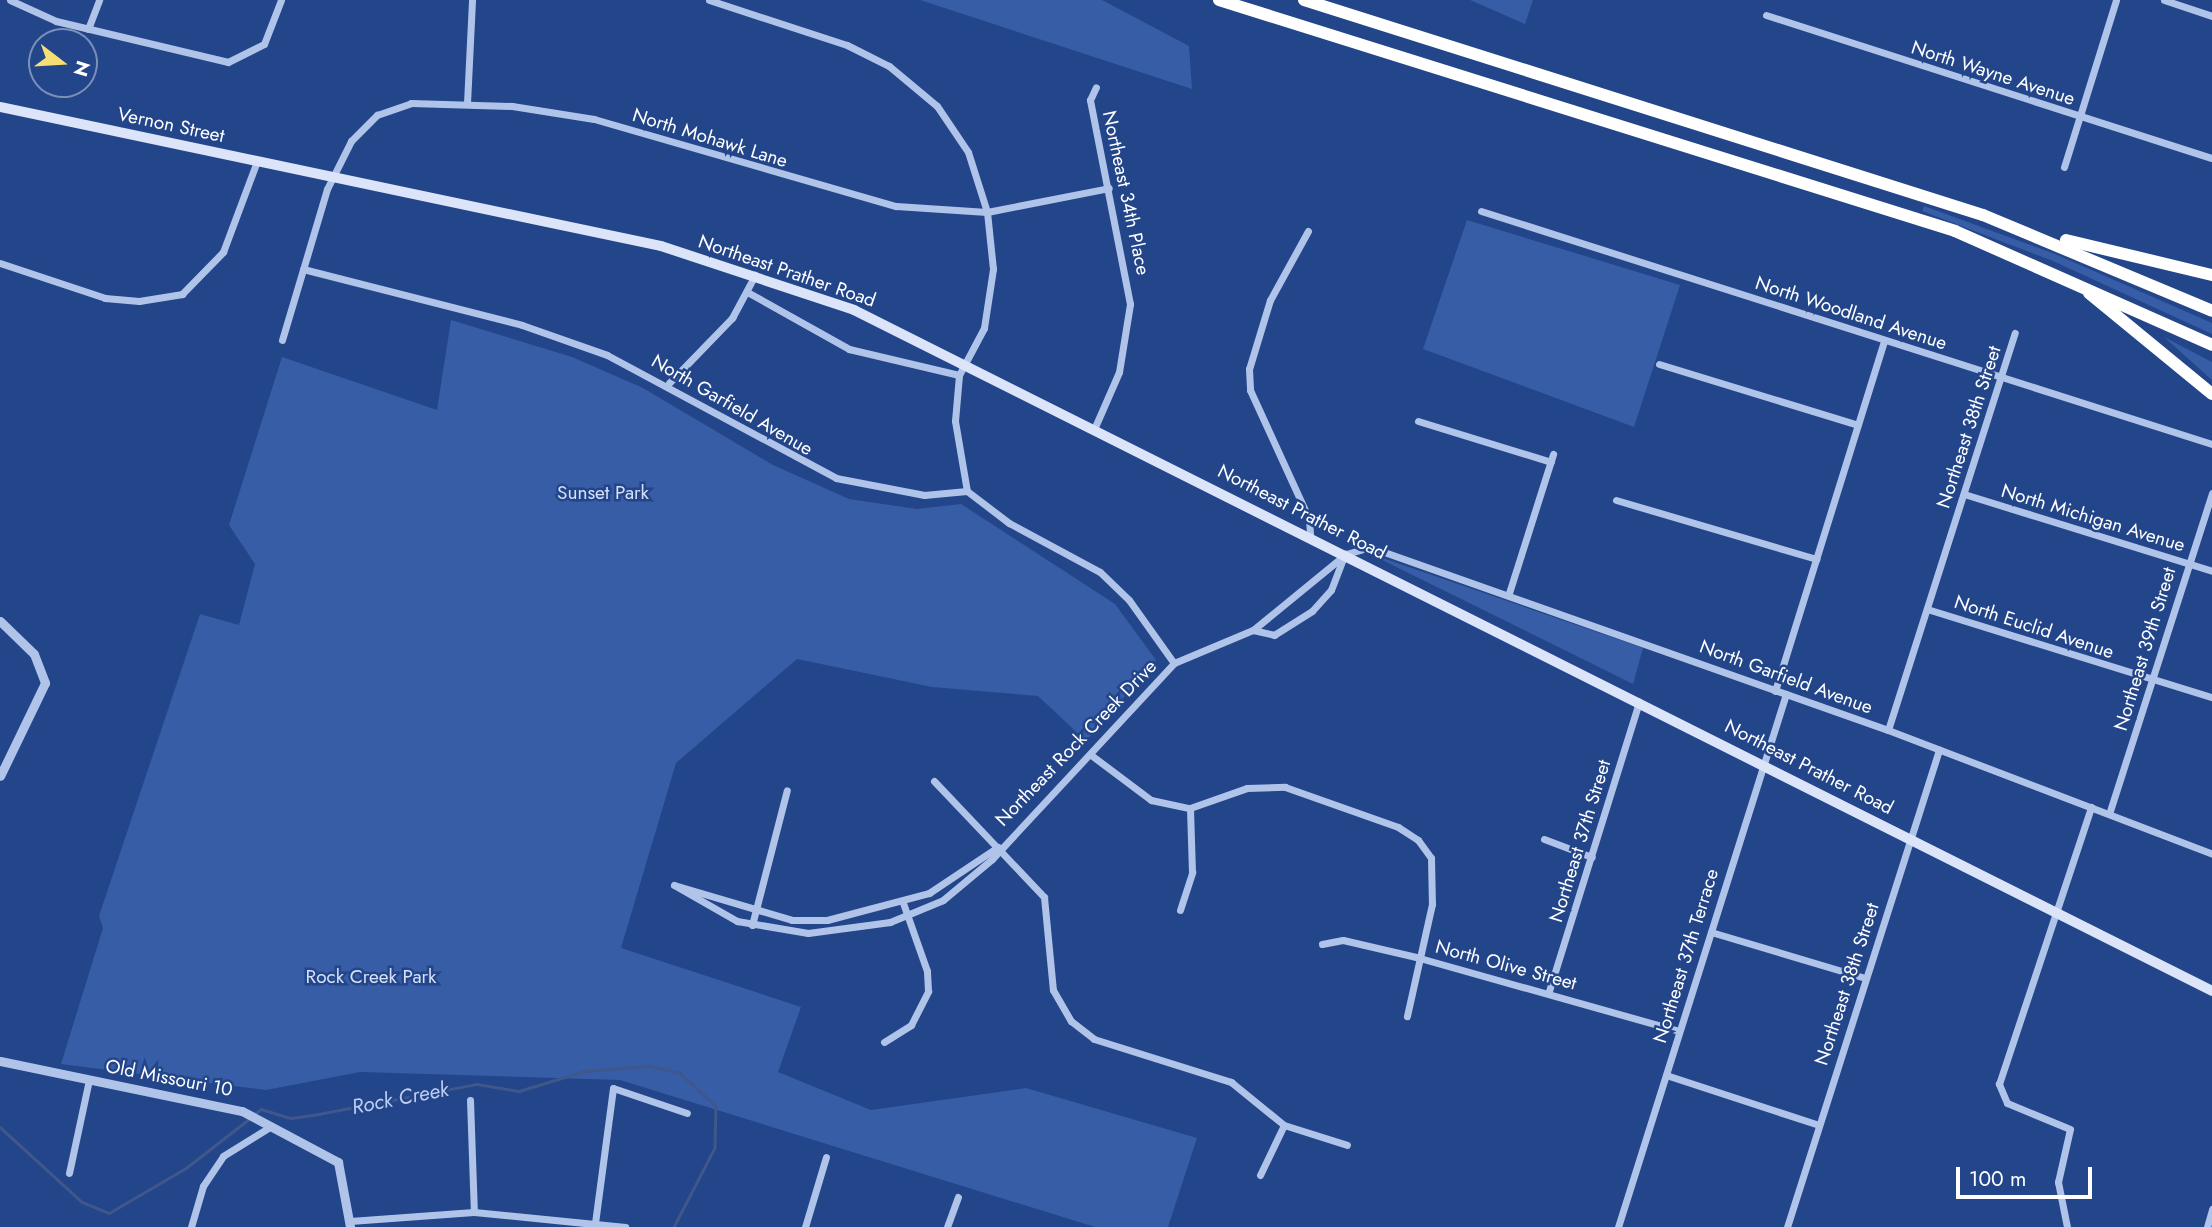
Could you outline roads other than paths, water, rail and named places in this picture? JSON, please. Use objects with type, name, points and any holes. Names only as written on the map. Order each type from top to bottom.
[{"type":"highway","points":[[1219,0],[1955,231],[2212,345]]},
{"type":"highway","points":[[1304,0],[2030,232],[2212,275]]},
{"type":"highway","points":[[2030,232],[2212,311]]},
{"type":"highway","points":[[2078,284],[2212,394]]},
{"type":"main road","name":"Vernon Street","points":[[0,107],[334,177]]},
{"type":"main road","name":"Northeast Prather Road","points":[[334,177],[661,246],[854,310],[1095,427],[2212,991]]},
{"type":"street","points":[[10,0],[85,28]]},
{"type":"street","points":[[88,28],[99,0]]},
{"type":"street","points":[[98,31],[229,62],[264,44],[281,0]]},
{"type":"street","points":[[467,103],[472,0]]},
{"type":"street","points":[[709,0],[847,45],[902,75],[965,145],[987,212],[992,288],[967,363],[958,375],[955,421],[967,491],[1009,523],[1100,572],[1129,600],[1174,663]]},
{"type":"street","points":[[2064,167],[2116,0]]},
{"type":"street","points":[[2164,0],[2212,16]]},
{"type":"street","name":"North Wayne Avenue","points":[[1766,15],[2212,158]]},
{"type":"street","name":"Northeast 34th Place","points":[[1095,427],[1119,372],[1130,304],[1090,100],[1097,87]]},
{"type":"street","name":"North Mohawk Lane","points":[[282,340],[334,177],[351,142],[377,115],[411,103],[467,103],[594,120],[878,203],[987,212],[1109,188]]},
{"type":"street","points":[[0,263],[105,298],[139,301],[182,294],[216,263],[257,161]]},
{"type":"street","name":"North Woodland Avenue","points":[[1481,211],[2212,444]]},
{"type":"street","points":[[1308,231],[1270,300],[1250,369],[1250,390],[1309,519],[1310,535]]},
{"type":"street","name":"North Garfield Avenue","points":[[303,268],[556,335],[669,383],[815,470],[924,495],[967,491]]},
{"type":"street","points":[[669,383],[749,293],[755,275]]},
{"type":"street","points":[[749,293],[849,349],[958,375]]},
{"type":"street","name":"Northeast 38th Street","points":[[1888,730],[2015,333]]},
{"type":"street","points":[[1775,691],[1884,341]]},
{"type":"street","points":[[1659,365],[1858,425]]},
{"type":"street","points":[[1418,421],[1552,458],[1509,593]]},
{"type":"street","name":"Northeast 39th Street","points":[[2109,814],[2212,493]]},
{"type":"street","name":"North Michigan Avenue","points":[[1964,494],[2212,571]]},
{"type":"street","points":[[1616,500],[1816,559]]},
{"type":"street","name":"North Garfield Avenue","points":[[1346,554],[1384,550],[1509,593],[1888,730],[2212,854]]},
{"type":"street","name":"Northeast Rock Creek Drive","points":[[1254,630],[1274,635],[1312,611],[1331,590],[1346,554]]},
{"type":"street","name":"Northeast Rock Creek Drive","points":[[999,846],[902,903],[827,920],[755,911],[674,885],[752,925],[843,932],[907,914],[943,900],[999,846],[1091,755],[1174,663],[1254,630],[1346,554]]},
{"type":"street","name":"North Euclid Avenue","points":[[1927,609],[2152,681],[2212,697]]},
{"type":"street","points":[[0,621],[34,654],[45,683],[0,776]]},
{"type":"street","name":"Northeast 37th Terrace","points":[[1618,1227],[1786,695]]},
{"type":"street","name":"Northeast 37th Street","points":[[1549,991],[1639,701]]},
{"type":"street","name":"Northeast 38th Street","points":[[1787,1227],[1939,750]]},
{"type":"street","points":[[1091,755],[1151,800],[1189,808],[1247,788],[1285,787],[1398,827],[1431,858],[1432,904],[1416,957],[1408,1016]]},
{"type":"street","points":[[934,781],[999,846],[1044,897],[1053,990],[1071,1021],[1094,1039],[1231,1082],[1284,1125],[1347,1145]]},
{"type":"street","points":[[752,925],[787,790]]},
{"type":"street","points":[[2067,1227],[2058,1182],[2068,1134],[2060,1122],[2007,1103],[2000,1090],[2091,807]]},
{"type":"street","points":[[1180,910],[1192,872],[1189,808]]},
{"type":"street","points":[[1544,839],[1592,857]]},
{"type":"street","points":[[884,1042],[911,1025],[928,990],[902,903]]},
{"type":"street","points":[[1711,932],[1866,978]]},
{"type":"street","name":"North Olive Street","points":[[1322,944],[1343,940],[1416,957],[1519,989],[1549,991],[1679,1031]]},
{"type":"street","name":"Old Missouri 10","points":[[0,1061],[242,1111],[338,1162],[350,1224]]},
{"type":"street","points":[[1666,1075],[1819,1125]]},
{"type":"street","points":[[69,1173],[89,1080]]},
{"type":"street","points":[[595,1223],[613,1088],[687,1112]]},
{"type":"street","points":[[470,1100],[474,1212]]},
{"type":"street","points":[[191,1227],[203,1186],[223,1156],[265,1124]]},
{"type":"street","points":[[1260,1175],[1284,1125]]},
{"type":"street","points":[[805,1227],[826,1157]]},
{"type":"street","points":[[947,1227],[958,1197]]},
{"type":"street","points":[[2207,1227],[2212,1209]]},
{"type":"street","points":[[350,1224],[474,1212],[625,1227]]},
{"type":"waterway","name":"Rock Creek","points":[[254,1115],[261,1109],[291,1118],[313,1115],[477,1084],[519,1091],[585,1071],[650,1066],[680,1073],[716,1106],[715,1148],[674,1227]]},
{"type":"waterway","name":"Rock Creek","points":[[0,1127],[82,1202],[109,1213],[186,1168],[249,1119]]},
{"type":"park label","name":"Sunset Park","points":[[603,493]]},
{"type":"park label","name":"Rock Creek Park","points":[[371,977]]}]
